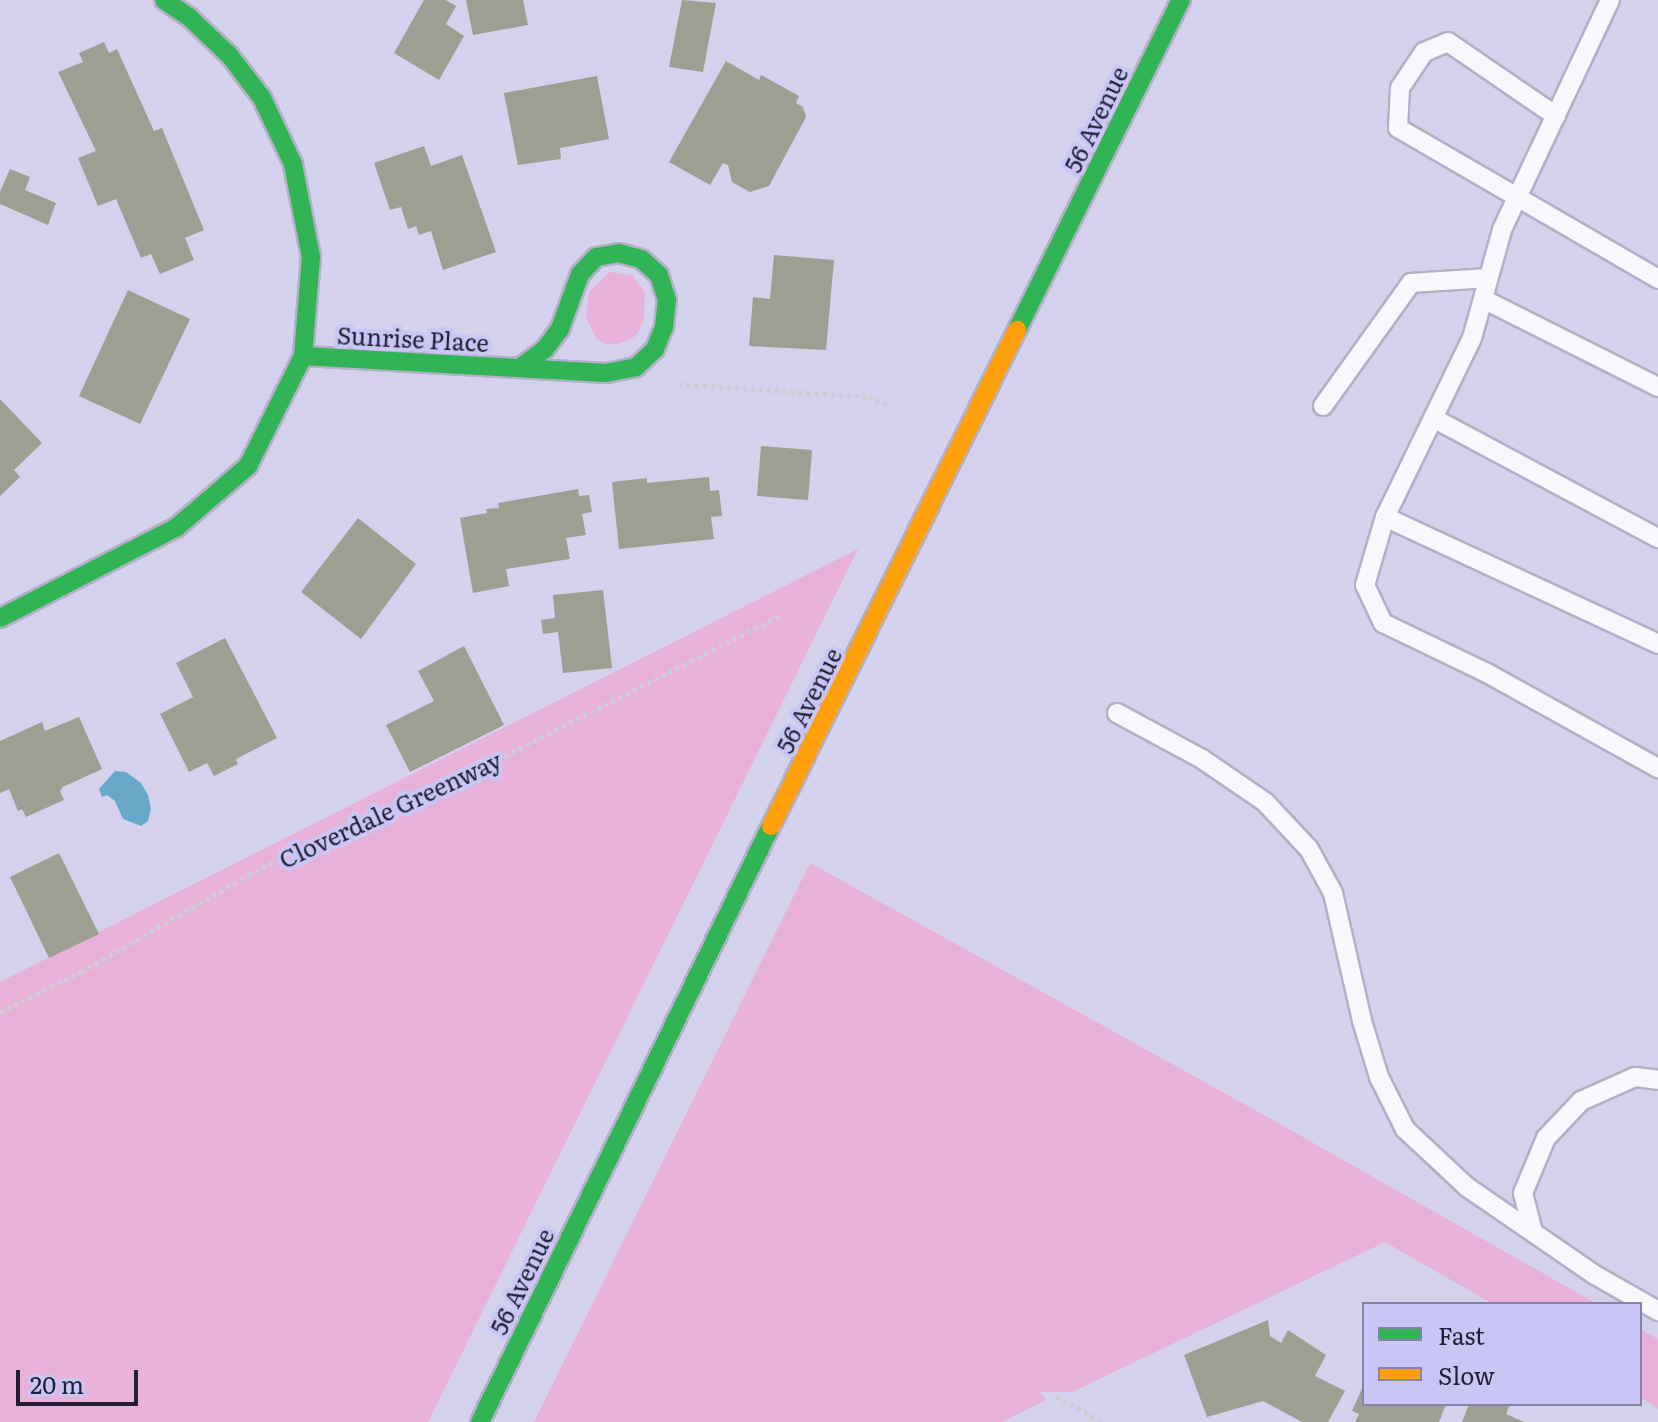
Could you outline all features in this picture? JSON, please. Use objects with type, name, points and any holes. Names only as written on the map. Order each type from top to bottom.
[{"type":"main road","points":[[0,618],[177,527],[248,466],[303,356],[311,257],[293,164],[262,98],[230,56],[189,17],[164,0]]},
{"type":"main road","name":"56 Avenue","points":[[480,1422],[685,999],[1181,0]]},
{"type":"main road","name":"Sunrise Place","points":[[303,356],[606,373],[636,367],[655,349],[664,327],[667,300],[659,275],[641,259],[619,253],[596,257],[580,274],[560,329],[545,349],[520,368]]},
{"type":"lane","points":[[1610,0],[1502,230],[1472,338],[1385,517],[1365,585],[1383,623],[1487,673],[1658,768]]},
{"type":"lane","points":[[1556,116],[1448,42],[1424,52],[1400,88],[1398,128],[1658,279]]},
{"type":"lane","points":[[1323,406],[1411,283],[1488,278]]},
{"type":"lane","points":[[1483,299],[1658,387]]},
{"type":"lane","points":[[1433,418],[1658,538]]},
{"type":"lane","points":[[1385,517],[1658,644]]},
{"type":"lane","points":[[1117,713],[1202,759],[1265,802],[1309,849],[1333,893],[1362,1021],[1379,1077],[1405,1129],[1467,1187],[1595,1275],[1658,1311]]},
{"type":"lane","points":[[1533,1232],[1523,1193],[1546,1138],[1581,1101],[1635,1077],[1658,1080]]},
{"type":"path","points":[[668,383],[868,397],[887,404]]},
{"type":"path","name":"Cloverdale Greenway","points":[[0,1012],[81,972],[301,848],[412,803],[783,614]]},
{"type":"path","points":[[1056,1396],[1103,1422]]},
{"type":"shaded area","points":[[609,272],[632,275],[645,292],[644,319],[638,333],[630,340],[617,344],[605,344],[596,338],[586,317],[589,292]]},
{"type":"shaded area","points":[[858,549],[428,1422],[0,1422],[0,982]]},
{"type":"shaded area","points":[[810,863],[1593,1302],[1490,1302],[1385,1242],[1072,1392],[1040,1392],[1046,1400],[1002,1422],[534,1422]]},
{"type":"shaded area","points":[[1642,1330],[1658,1339],[1658,1409],[1642,1398]]},
{"type":"water","points":[[115,771],[126,772],[141,783],[148,795],[151,809],[148,821],[141,826],[123,819],[115,801],[107,795],[102,797],[99,789]]},
{"type":"building","points":[[424,0],[446,0],[456,6],[446,24],[464,36],[439,80],[394,53]]},
{"type":"building","points":[[466,0],[523,0],[528,25],[473,35]]},
{"type":"building","points":[[682,0],[716,3],[703,72],[669,67]]},
{"type":"building","points":[[104,42],[109,53],[117,49],[154,131],[162,128],[204,230],[185,238],[194,260],[160,274],[151,254],[141,258],[116,199],[98,206],[78,158],[96,151],[58,72],[83,62],[79,53]]},
{"type":"building","points":[[726,61],[759,80],[761,75],[799,96],[796,103],[803,107],[806,117],[769,186],[750,192],[732,182],[728,165],[723,163],[710,185],[669,162]]},
{"type":"building","points":[[597,76],[609,139],[560,148],[561,159],[518,165],[504,93]]},
{"type":"building","points":[[424,146],[431,166],[462,155],[496,252],[443,270],[431,231],[419,235],[416,226],[408,229],[401,207],[390,210],[374,163]]},
{"type":"building","points":[[10,169],[30,177],[25,190],[56,203],[48,225],[0,204],[0,192]]},
{"type":"building","points":[[774,255],[834,260],[826,350],[749,346],[753,297],[770,299]]},
{"type":"building","points":[[128,290],[190,319],[140,424],[79,396]]},
{"type":"building","points":[[0,399],[42,443],[14,470],[20,477],[0,496]]},
{"type":"building","points":[[761,446],[812,450],[808,500],[757,496]]},
{"type":"building","points":[[709,477],[710,491],[719,490],[722,516],[711,517],[714,539],[619,549],[612,482],[647,478],[647,483]]},
{"type":"building","points":[[578,489],[579,496],[589,495],[592,512],[582,514],[586,535],[566,538],[570,559],[506,569],[509,586],[473,593],[460,518],[487,513],[486,509],[499,508],[498,503]]},
{"type":"building","points":[[358,518],[416,564],[361,639],[301,592]]},
{"type":"building","points":[[603,590],[612,668],[563,673],[558,632],[543,634],[541,620],[555,618],[553,595]]},
{"type":"building","points":[[225,638],[277,738],[236,759],[238,764],[214,776],[207,763],[189,772],[160,714],[193,697],[176,663]]},
{"type":"building","points":[[464,646],[504,725],[410,772],[386,725],[434,701],[418,671]]},
{"type":"building","points":[[79,717],[102,769],[63,787],[60,791],[64,800],[26,817],[22,809],[18,811],[9,789],[0,793],[0,741],[42,722],[45,731]]},
{"type":"building","points":[[59,853],[99,934],[49,958],[10,877]]},
{"type":"building","points":[[1268,1320],[1270,1336],[1281,1343],[1288,1330],[1326,1355],[1315,1376],[1345,1391],[1328,1422],[1302,1422],[1263,1401],[1207,1417],[1184,1355]]},
{"type":"building","points":[[1362,1388],[1362,1406],[1445,1406],[1439,1422],[1355,1422],[1359,1414],[1352,1411]]},
{"type":"building","points":[[1468,1406],[1509,1406],[1506,1414],[1524,1422],[1462,1422]]},
{"type":"traffic: fast","points":[[0,618],[177,527],[248,466],[303,356],[311,257],[293,164],[262,98],[230,56],[189,17],[164,0]]},
{"type":"traffic: fast","points":[[1017,330],[1181,0]]},
{"type":"traffic: fast","points":[[303,356],[606,373],[636,367],[655,349],[664,327],[667,300],[659,275],[641,259],[619,253],[596,257],[580,274],[560,329],[545,349],[520,368]]},
{"type":"traffic: fast","points":[[480,1422],[771,826]]},
{"type":"traffic: slow","points":[[771,826],[1017,330]]}]
